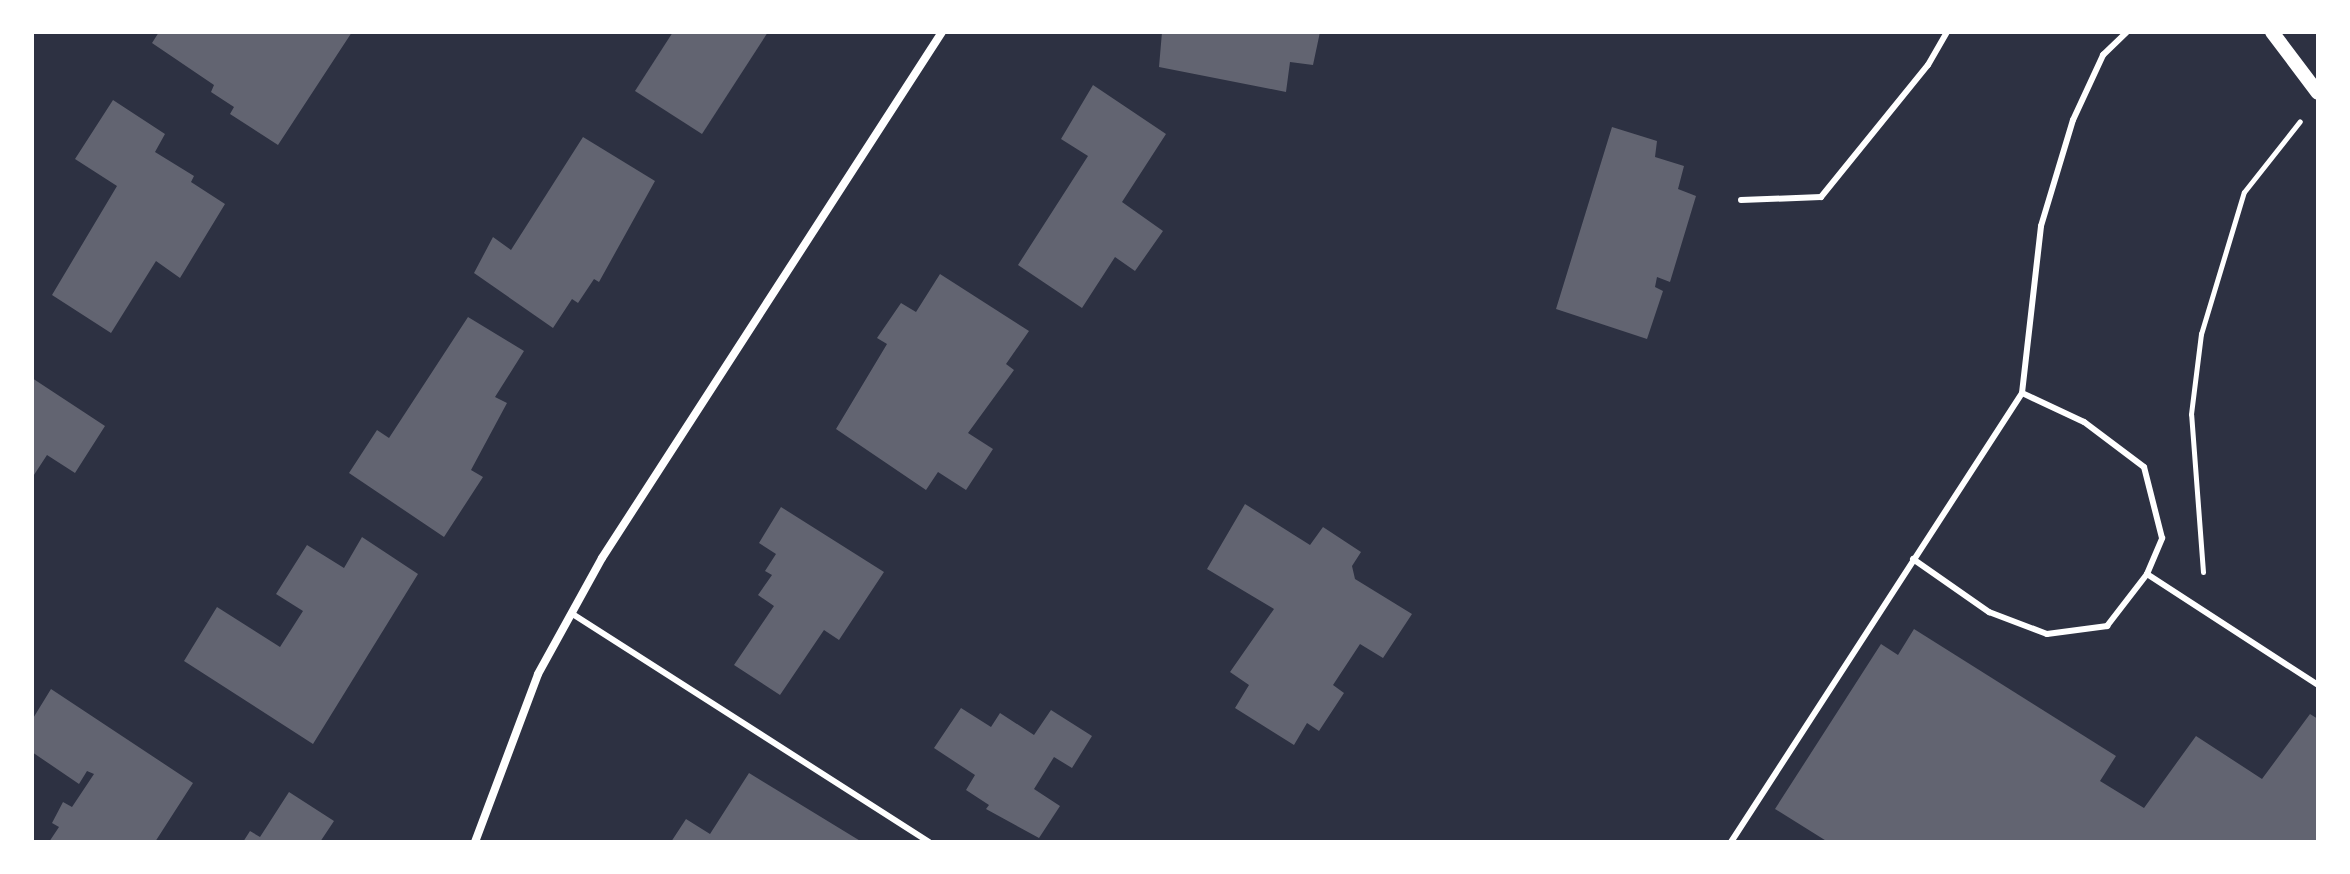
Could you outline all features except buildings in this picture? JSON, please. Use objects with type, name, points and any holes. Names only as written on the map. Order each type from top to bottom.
[{"type":"street","points":[[475,842],[538,674],[571,613],[942,32]]},
{"type":"street","points":[[2272,32],[2318,93]]},
{"type":"lane","points":[[1741,200],[1821,197],[1928,65],[1947,32]]},
{"type":"lane","points":[[1731,842],[2022,393],[2041,226],[2073,120],[2103,55],[2127,32]]},
{"type":"lane","points":[[1913,559],[1989,612],[2047,634],[2107,626],[2147,574],[2162,538],[2144,467],[2084,422],[2022,393]]},
{"type":"lane","points":[[2147,574],[2318,685]]},
{"type":"lane","points":[[571,613],[929,842]]},
{"type":"path","points":[[2206,612],[2191,414],[2201,334],[2244,192],[2309,110]]}]
